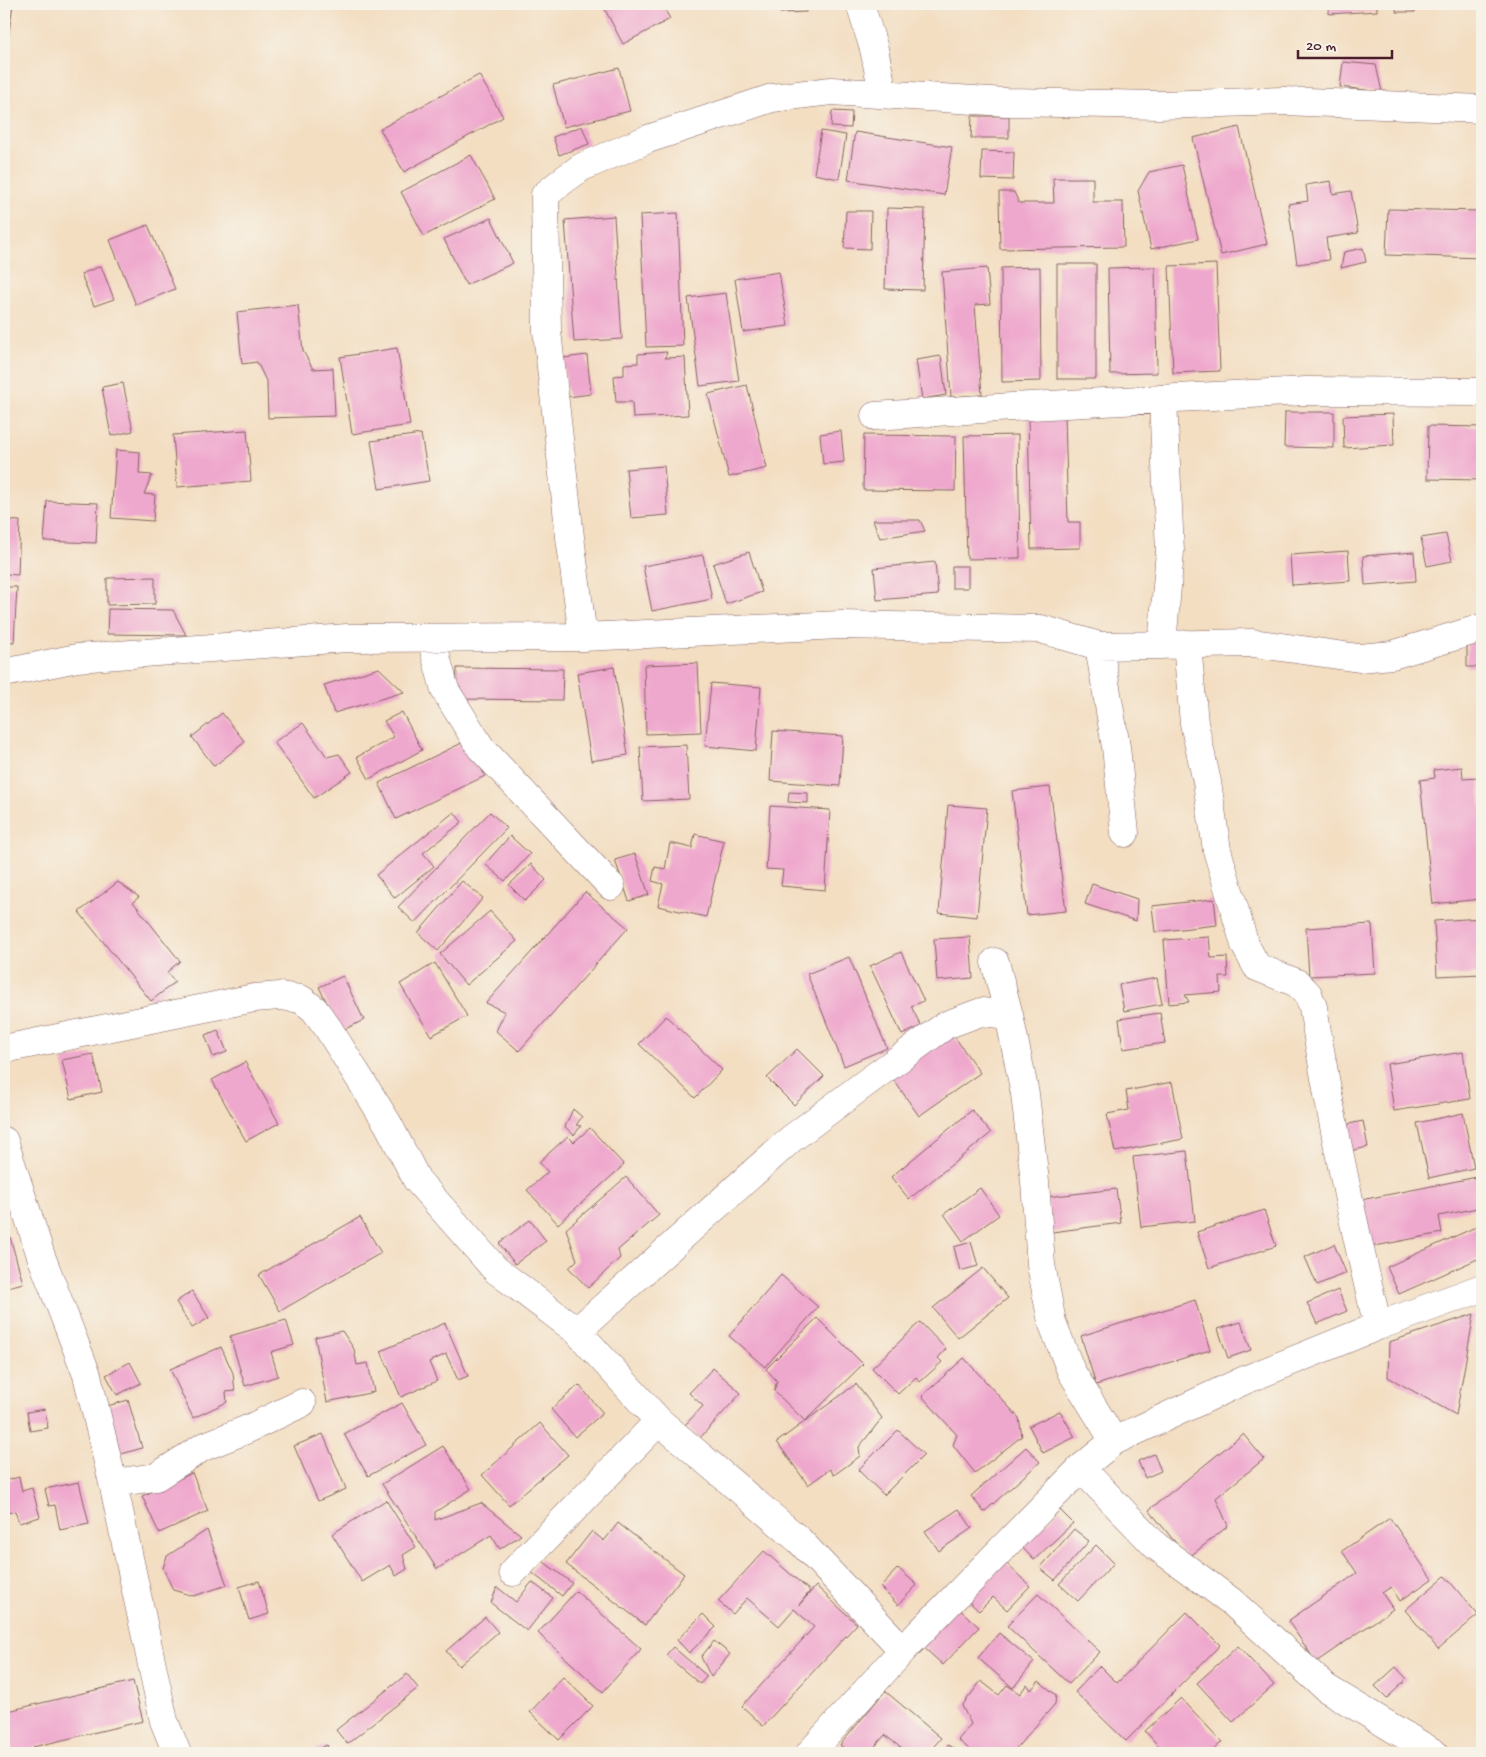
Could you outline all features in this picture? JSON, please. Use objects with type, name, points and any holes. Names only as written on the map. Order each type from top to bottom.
[{"type":"street","points":[[860,4],[874,49],[883,93]]},
{"type":"street","points":[[583,637],[547,331],[545,195],[582,167],[648,139],[772,98],[831,91],[1006,102],[1158,105],[1283,101],[1482,109]]},
{"type":"street","points":[[875,416],[1012,406],[1306,392],[1482,392]]},
{"type":"street","points":[[1162,399],[1174,644],[1207,782],[1217,850],[1245,945],[1257,967],[1298,983],[1308,994],[1313,1007],[1333,1127],[1378,1326]]},
{"type":"street","points":[[4,673],[77,658],[347,638],[583,637],[841,625],[1041,629],[1099,646],[1253,643],[1359,658],[1392,655],[1482,628]]},
{"type":"street","points":[[431,638],[445,690],[481,748],[611,886]]},
{"type":"street","points":[[1099,646],[1116,747],[1125,833]]},
{"type":"street","points":[[995,962],[1009,1015],[1024,1094],[1035,1182],[1041,1266],[1052,1322],[1071,1372],[1114,1441]]},
{"type":"street","points":[[4,1049],[254,998],[280,996],[300,999],[314,1010],[328,1028],[388,1124],[417,1180],[496,1270],[577,1332],[659,1421],[799,1540],[903,1650]]},
{"type":"street","points":[[577,1332],[791,1139],[867,1082],[946,1025],[981,1012],[1009,1015]]},
{"type":"street","points":[[4,1141],[41,1256],[87,1375],[113,1483],[164,1722],[177,1753]]},
{"type":"street","points":[[821,1749],[903,1650],[1081,1468],[1114,1441],[1245,1380],[1378,1326],[1482,1288]]},
{"type":"street","points":[[113,1483],[156,1477],[203,1447],[248,1429],[302,1403]]},
{"type":"street","points":[[512,1572],[659,1421]]},
{"type":"street","points":[[1081,1468],[1156,1546],[1232,1602],[1326,1688],[1434,1753]]},
{"type":"building","points":[[4,4],[13,4],[5,59],[4,59]]},
{"type":"building","points":[[602,4],[662,4],[670,19],[623,44]]},
{"type":"building","points":[[779,4],[816,5],[806,6],[806,12],[780,13]]},
{"type":"building","points":[[1329,4],[1377,4],[1377,11],[1329,14]]},
{"type":"building","points":[[1397,4],[1415,4],[1415,12],[1396,12]]},
{"type":"building","points":[[1343,62],[1376,65],[1382,92],[1340,87]]},
{"type":"building","points":[[619,68],[630,111],[564,127],[553,85]]},
{"type":"building","points":[[479,75],[503,117],[404,172],[380,129]]},
{"type":"building","points":[[832,111],[852,112],[851,128],[831,127]]},
{"type":"building","points":[[972,116],[1009,116],[1009,138],[971,138]]},
{"type":"building","points":[[582,126],[589,144],[559,155],[553,137]]},
{"type":"building","points":[[1239,127],[1267,244],[1221,255],[1193,138]]},
{"type":"building","points":[[821,131],[846,135],[839,179],[814,174]]},
{"type":"building","points":[[855,132],[952,147],[944,195],[848,180]]},
{"type":"building","points":[[982,151],[1014,152],[1013,180],[981,179]]},
{"type":"building","points":[[471,155],[495,199],[424,236],[401,192]]},
{"type":"building","points":[[1182,165],[1198,239],[1151,249],[1138,191],[1149,172]]},
{"type":"building","points":[[1053,178],[1093,178],[1093,202],[1123,202],[1124,247],[1000,249],[999,192],[1014,192],[1019,203],[1054,203]]},
{"type":"building","points":[[1331,181],[1333,194],[1351,191],[1358,233],[1326,238],[1329,260],[1297,264],[1288,204],[1308,201],[1306,185]]},
{"type":"building","points":[[887,208],[925,209],[923,290],[885,289]]},
{"type":"building","points":[[1388,209],[1482,211],[1482,258],[1386,255]]},
{"type":"building","points":[[846,211],[871,211],[870,249],[844,248]]},
{"type":"building","points":[[678,213],[683,346],[646,347],[640,215]]},
{"type":"building","points":[[614,216],[622,339],[574,342],[565,220]]},
{"type":"building","points":[[491,218],[513,263],[466,285],[444,239]]},
{"type":"building","points":[[148,225],[175,289],[136,305],[110,240]]},
{"type":"building","points":[[1363,248],[1366,262],[1341,268],[1344,252]]},
{"type":"building","points":[[1057,264],[1096,264],[1096,379],[1057,379]]},
{"type":"building","points":[[1216,264],[1220,371],[1173,373],[1169,266]]},
{"type":"building","points":[[101,266],[114,299],[94,306],[81,274]]},
{"type":"building","points":[[1040,267],[1041,381],[1002,382],[1001,268]]},
{"type":"building","points":[[1155,267],[1157,373],[1110,374],[1108,268]]},
{"type":"building","points":[[987,268],[990,304],[975,305],[982,395],[951,397],[942,272]]},
{"type":"building","points":[[779,272],[788,326],[743,332],[735,279]]},
{"type":"building","points":[[726,293],[739,381],[700,386],[688,298]]},
{"type":"building","points":[[298,305],[303,351],[313,369],[333,368],[335,416],[268,418],[267,383],[257,362],[242,364],[237,312]]},
{"type":"building","points":[[397,348],[410,425],[352,434],[340,357]]},
{"type":"building","points":[[667,352],[665,358],[685,357],[688,415],[633,418],[632,402],[616,402],[614,376],[624,375],[624,364],[638,363],[638,354]]},
{"type":"building","points":[[587,355],[591,394],[568,397],[563,358]]},
{"type":"building","points":[[941,356],[946,395],[922,399],[916,360]]},
{"type":"building","points":[[123,383],[133,431],[111,436],[102,387]]},
{"type":"building","points":[[747,385],[767,468],[729,477],[708,394]]},
{"type":"building","points":[[1285,412],[1334,412],[1334,448],[1284,447]]},
{"type":"building","points":[[1393,414],[1394,445],[1344,448],[1343,416]]},
{"type":"building","points":[[1065,416],[1068,522],[1080,522],[1080,548],[1031,549],[1028,417]]},
{"type":"building","points":[[1428,426],[1482,427],[1482,480],[1427,479]]},
{"type":"building","points":[[247,430],[251,481],[177,487],[173,435]]},
{"type":"building","points":[[841,431],[844,462],[823,464],[820,434]]},
{"type":"building","points":[[421,434],[429,481],[379,489],[371,441]]},
{"type":"building","points":[[864,435],[956,436],[955,491],[863,490]]},
{"type":"building","points":[[1018,435],[1020,558],[967,559],[964,436]]},
{"type":"building","points":[[116,450],[140,452],[139,474],[152,475],[144,494],[155,495],[153,521],[111,518]]},
{"type":"building","points":[[664,466],[668,515],[631,518],[626,469]]},
{"type":"building","points":[[47,501],[98,503],[96,543],[44,541]]},
{"type":"building","points":[[4,520],[20,521],[18,575],[4,574]]},
{"type":"building","points":[[873,520],[920,520],[925,531],[880,538]]},
{"type":"building","points":[[1446,534],[1452,561],[1427,566],[1421,538]]},
{"type":"building","points":[[1348,551],[1350,581],[1292,585],[1290,555]]},
{"type":"building","points":[[749,552],[762,592],[726,604],[713,564]]},
{"type":"building","points":[[1414,552],[1416,581],[1365,585],[1363,556]]},
{"type":"building","points":[[703,555],[712,599],[652,611],[643,566]]},
{"type":"building","points":[[935,562],[938,595],[877,600],[874,568]]},
{"type":"building","points":[[952,566],[968,566],[968,588],[952,588]]},
{"type":"building","points":[[155,577],[155,604],[107,605],[107,578]]},
{"type":"building","points":[[4,587],[17,587],[14,642],[4,641]]},
{"type":"building","points":[[108,609],[173,610],[186,635],[107,634]]},
{"type":"building","points":[[1467,636],[1482,636],[1482,667],[1467,667]]},
{"type":"building","points":[[698,663],[701,732],[646,734],[644,665]]},
{"type":"building","points":[[614,667],[628,755],[591,761],[577,673]]},
{"type":"building","points":[[379,668],[404,692],[334,713],[324,685]]},
{"type":"building","points":[[457,668],[563,669],[562,700],[456,699]]},
{"type":"building","points":[[711,683],[761,687],[756,751],[705,746]]},
{"type":"building","points":[[402,712],[422,750],[369,779],[357,757],[394,737],[384,721]]},
{"type":"building","points":[[222,713],[245,742],[214,766],[192,737]]},
{"type":"building","points":[[303,723],[327,757],[339,754],[352,772],[314,798],[274,742]]},
{"type":"building","points":[[773,731],[843,736],[840,786],[770,781]]},
{"type":"building","points":[[468,740],[485,776],[396,819],[379,783]]},
{"type":"building","points":[[686,745],[689,799],[643,801],[640,747]]},
{"type":"building","points":[[1462,767],[1463,779],[1479,778],[1482,812],[1482,899],[1433,904],[1420,780],[1435,778],[1434,770]]},
{"type":"building","points":[[1050,787],[1066,911],[1027,915],[1012,791]]},
{"type":"building","points":[[789,792],[808,793],[808,803],[788,802]]},
{"type":"building","points":[[948,805],[987,808],[977,917],[939,913]]},
{"type":"building","points":[[770,806],[830,810],[825,890],[781,886],[783,870],[766,869]]},
{"type":"building","points":[[454,812],[462,822],[423,853],[434,866],[395,898],[376,875]]},
{"type":"building","points":[[490,812],[507,828],[415,923],[398,907]]},
{"type":"building","points":[[695,834],[724,841],[706,917],[658,906],[663,884],[652,881],[655,867],[665,869],[670,843],[692,848]]},
{"type":"building","points":[[510,836],[530,854],[505,881],[485,864]]},
{"type":"building","points":[[635,854],[649,895],[629,901],[615,860]]},
{"type":"building","points":[[531,864],[546,880],[525,901],[509,885]]},
{"type":"building","points":[[462,881],[483,898],[438,951],[418,933]]},
{"type":"building","points":[[118,882],[139,897],[133,902],[180,961],[167,972],[175,982],[151,1001],[79,912]]},
{"type":"building","points":[[1092,884],[1137,899],[1136,921],[1085,904]]},
{"type":"building","points":[[585,892],[628,928],[519,1051],[496,1031],[505,1012],[486,1003]]},
{"type":"building","points":[[1214,899],[1217,925],[1155,932],[1152,906]]},
{"type":"building","points":[[490,911],[517,941],[466,985],[440,954]]},
{"type":"building","points":[[1482,918],[1482,974],[1437,976],[1434,921]]},
{"type":"building","points":[[1372,924],[1375,973],[1309,976],[1306,928]]},
{"type":"building","points":[[970,937],[973,978],[937,981],[934,939]]},
{"type":"building","points":[[1209,937],[1211,958],[1227,957],[1228,977],[1220,977],[1221,992],[1185,995],[1189,1002],[1169,1004],[1164,940]]},
{"type":"building","points":[[901,952],[924,1001],[911,1006],[921,1026],[902,1035],[870,966]]},
{"type":"building","points":[[849,957],[887,1048],[844,1066],[807,974]]},
{"type":"building","points":[[435,963],[467,1016],[431,1036],[400,984]]},
{"type":"building","points":[[343,976],[364,1020],[341,1031],[319,987]]},
{"type":"building","points":[[1157,978],[1162,1004],[1124,1011],[1119,985]]},
{"type":"building","points":[[1160,1013],[1165,1043],[1123,1049],[1119,1019]]},
{"type":"building","points":[[666,1016],[722,1070],[695,1098],[639,1044]]},
{"type":"building","points":[[218,1030],[227,1052],[213,1057],[205,1035]]},
{"type":"building","points":[[952,1033],[980,1073],[919,1116],[891,1076]]},
{"type":"building","points":[[797,1049],[824,1076],[794,1105],[767,1078]]},
{"type":"building","points":[[1463,1052],[1470,1099],[1394,1111],[1387,1064]]},
{"type":"building","points":[[93,1054],[102,1092],[71,1099],[62,1060]]},
{"type":"building","points":[[245,1062],[279,1123],[246,1141],[212,1080]]},
{"type":"building","points":[[1172,1082],[1183,1139],[1115,1152],[1107,1114],[1129,1110],[1126,1091]]},
{"type":"building","points":[[573,1109],[582,1117],[576,1125],[581,1126],[574,1135],[565,1127]]},
{"type":"building","points":[[972,1110],[991,1133],[909,1199],[891,1177]]},
{"type":"building","points":[[1463,1113],[1474,1168],[1429,1178],[1417,1123]]},
{"type":"building","points":[[1363,1121],[1368,1147],[1345,1152],[1339,1126]]},
{"type":"building","points":[[590,1128],[624,1165],[558,1224],[527,1190],[548,1172],[539,1162],[568,1136],[574,1142]]},
{"type":"building","points":[[1187,1151],[1195,1221],[1141,1227],[1133,1157]]},
{"type":"building","points":[[1482,1176],[1482,1207],[1439,1216],[1442,1233],[1370,1247],[1361,1200]]},
{"type":"building","points":[[626,1177],[659,1215],[618,1250],[620,1258],[588,1288],[569,1268],[577,1260],[566,1229]]},
{"type":"building","points":[[980,1188],[999,1215],[963,1241],[944,1214]]},
{"type":"building","points":[[1116,1189],[1121,1223],[1052,1232],[1047,1197]]},
{"type":"building","points":[[1264,1210],[1276,1246],[1209,1268],[1197,1232]]},
{"type":"building","points":[[360,1217],[381,1253],[280,1311],[259,1275]]},
{"type":"building","points":[[530,1220],[546,1241],[515,1264],[499,1243]]},
{"type":"building","points":[[1478,1226],[1482,1236],[1482,1257],[1399,1294],[1387,1267]]},
{"type":"building","points":[[10,1237],[23,1283],[4,1288],[4,1239]]},
{"type":"building","points":[[971,1242],[978,1266],[960,1271],[954,1247]]},
{"type":"building","points":[[1334,1244],[1346,1273],[1317,1285],[1305,1257]]},
{"type":"building","points":[[983,1268],[1008,1298],[958,1338],[933,1308]]},
{"type":"building","points":[[781,1275],[818,1307],[765,1367],[729,1336]]},
{"type":"building","points":[[1338,1290],[1347,1311],[1317,1324],[1307,1303]]},
{"type":"building","points":[[192,1291],[209,1318],[192,1328],[176,1302]]},
{"type":"building","points":[[1195,1300],[1210,1350],[1096,1385],[1081,1336]]},
{"type":"building","points":[[1474,1314],[1456,1415],[1388,1377],[1389,1342]]},
{"type":"building","points":[[817,1318],[863,1364],[805,1421],[774,1391],[777,1381],[766,1369]]},
{"type":"building","points":[[286,1320],[294,1345],[271,1352],[278,1376],[245,1386],[230,1336]]},
{"type":"building","points":[[920,1322],[946,1349],[938,1358],[942,1362],[920,1382],[916,1377],[898,1394],[872,1368]]},
{"type":"building","points":[[1241,1322],[1251,1350],[1228,1358],[1218,1329]]},
{"type":"building","points":[[445,1323],[468,1376],[458,1380],[446,1354],[429,1362],[437,1381],[401,1397],[381,1351]]},
{"type":"building","points":[[342,1331],[354,1349],[357,1365],[368,1363],[374,1392],[327,1402],[315,1337]]},
{"type":"building","points":[[221,1347],[233,1373],[235,1391],[226,1392],[227,1402],[193,1418],[170,1369]]},
{"type":"building","points":[[964,1358],[1019,1418],[1022,1436],[975,1473],[953,1445],[957,1435],[922,1396]]},
{"type":"building","points":[[130,1362],[141,1383],[117,1395],[106,1375]]},
{"type":"building","points":[[713,1368],[741,1393],[700,1438],[685,1425],[703,1406],[689,1393]]},
{"type":"building","points":[[856,1384],[882,1418],[859,1447],[860,1456],[834,1475],[830,1469],[808,1485],[777,1442]]},
{"type":"building","points":[[579,1385],[603,1413],[575,1437],[551,1409]]},
{"type":"building","points":[[128,1400],[142,1448],[118,1455],[104,1407]]},
{"type":"building","points":[[402,1403],[426,1445],[368,1476],[344,1434]]},
{"type":"building","points":[[45,1409],[48,1428],[30,1431],[27,1412]]},
{"type":"building","points":[[1060,1411],[1075,1437],[1043,1453],[1029,1426]]},
{"type":"building","points":[[540,1423],[568,1455],[509,1505],[482,1475]]},
{"type":"building","points":[[898,1430],[924,1455],[884,1495],[858,1470]]},
{"type":"building","points":[[323,1434],[346,1489],[318,1501],[294,1446]]},
{"type":"building","points":[[1243,1434],[1264,1459],[1216,1498],[1228,1526],[1188,1558],[1149,1510]]},
{"type":"building","points":[[443,1446],[471,1489],[435,1512],[435,1520],[481,1503],[521,1535],[500,1549],[491,1535],[437,1569],[382,1484]]},
{"type":"building","points":[[1026,1447],[1040,1462],[984,1512],[971,1496]]},
{"type":"building","points":[[1154,1454],[1161,1471],[1145,1478],[1138,1461]]},
{"type":"building","points":[[192,1473],[208,1511],[159,1533],[142,1496]]},
{"type":"building","points":[[19,1477],[22,1491],[32,1488],[40,1517],[19,1523],[15,1511],[4,1514],[4,1481]]},
{"type":"building","points":[[79,1482],[89,1524],[60,1530],[55,1505],[49,1506],[45,1489]]},
{"type":"building","points":[[386,1500],[416,1547],[403,1555],[407,1569],[396,1576],[390,1565],[362,1582],[332,1534]]},
{"type":"building","points":[[959,1509],[972,1528],[939,1551],[925,1531]]},
{"type":"building","points":[[1060,1510],[1073,1523],[1034,1560],[1021,1546]]},
{"type":"building","points":[[1390,1518],[1432,1579],[1400,1601],[1391,1587],[1382,1593],[1393,1609],[1316,1662],[1288,1621],[1357,1573],[1342,1551]]},
{"type":"building","points":[[618,1523],[684,1574],[645,1625],[566,1564],[592,1531],[604,1541]]},
{"type":"building","points":[[1074,1529],[1089,1541],[1055,1580],[1040,1568]]},
{"type":"building","points":[[207,1530],[227,1585],[194,1596],[173,1590],[163,1568],[167,1556]]},
{"type":"building","points":[[1096,1545],[1114,1563],[1078,1601],[1059,1584]]},
{"type":"building","points":[[764,1551],[810,1591],[799,1605],[816,1586],[857,1624],[763,1726],[742,1706],[814,1627],[794,1609],[779,1626],[747,1598],[733,1614],[718,1601]]},
{"type":"building","points":[[540,1559],[572,1583],[562,1596],[531,1572]]},
{"type":"building","points":[[1005,1562],[1030,1586],[1007,1610],[993,1597],[979,1611],[967,1600]]},
{"type":"building","points":[[898,1568],[917,1585],[898,1605],[880,1587]]},
{"type":"building","points":[[1445,1576],[1478,1615],[1438,1649],[1405,1610]]},
{"type":"building","points":[[259,1581],[269,1614],[249,1620],[239,1587]]},
{"type":"building","points":[[532,1582],[553,1598],[527,1631],[491,1603],[497,1587],[516,1602]]},
{"type":"building","points":[[576,1591],[641,1649],[603,1692],[538,1633]]},
{"type":"building","points":[[1038,1594],[1100,1652],[1069,1684],[1007,1626]]},
{"type":"building","points":[[956,1606],[979,1627],[943,1665],[920,1644]]},
{"type":"building","points":[[1187,1612],[1220,1645],[1126,1741],[1075,1692],[1100,1666],[1117,1683]]},
{"type":"building","points":[[703,1614],[716,1627],[689,1653],[677,1640]]},
{"type":"building","points":[[485,1617],[498,1632],[459,1666],[446,1651]]},
{"type":"building","points":[[999,1633],[1034,1662],[1013,1688],[978,1658]]},
{"type":"building","points":[[714,1641],[730,1654],[711,1677],[701,1657]]},
{"type":"building","points":[[1238,1646],[1274,1685],[1233,1722],[1197,1683]]},
{"type":"building","points":[[673,1647],[707,1676],[700,1684],[666,1655]]},
{"type":"building","points":[[1396,1667],[1407,1679],[1387,1698],[1375,1686]]},
{"type":"building","points":[[407,1674],[418,1688],[347,1744],[336,1730]]},
{"type":"building","points":[[563,1677],[593,1706],[559,1740],[530,1712]]},
{"type":"building","points":[[133,1681],[143,1721],[33,1747],[34,1753],[4,1753],[4,1712]]},
{"type":"building","points":[[981,1681],[999,1695],[1007,1685],[1020,1694],[1027,1684],[1031,1690],[1039,1681],[1056,1695],[1055,1704],[1012,1753],[974,1753],[958,1740],[971,1724],[962,1706]]},
{"type":"building","points":[[885,1691],[941,1738],[928,1753],[907,1753],[885,1735],[869,1753],[850,1753],[840,1745]]},
{"type":"building","points":[[1181,1698],[1222,1742],[1210,1753],[1165,1753],[1145,1731]]},
{"type":"building","points":[[327,1745],[330,1753],[308,1753]]},
{"type":"building","points":[[948,1745],[960,1753],[942,1753]]}]
